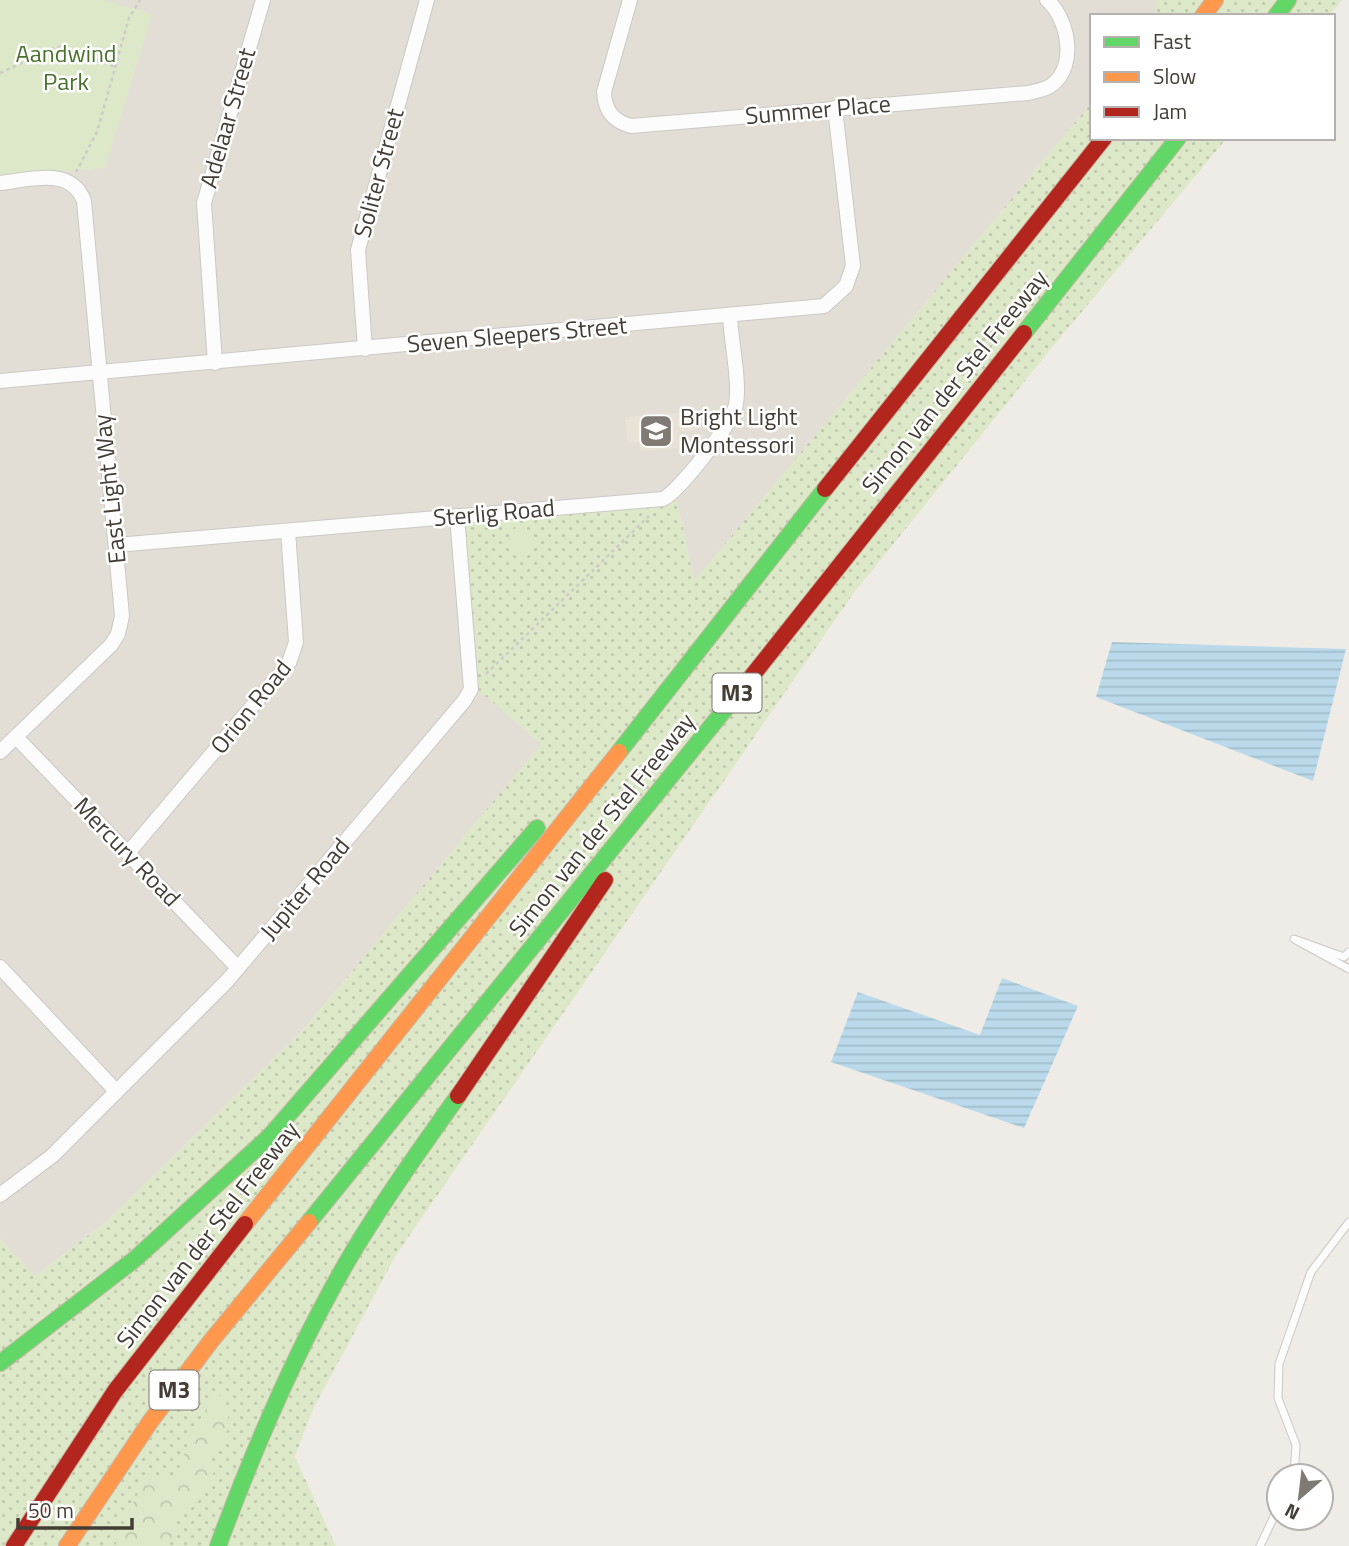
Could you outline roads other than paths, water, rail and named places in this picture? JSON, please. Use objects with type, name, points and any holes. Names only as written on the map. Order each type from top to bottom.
[{"type":"highway","points":[[1205,14],[1216,0]]},
{"type":"highway","points":[[1278,14],[1289,0]]},
{"type":"highway","name":"Simon van der Stel Freeway","points":[[13,1546],[115,1391],[174,1313],[631,737],[928,356],[1102,140]]},
{"type":"highway","name":"Simon van der Stel Freeway","points":[[68,1545],[150,1422],[211,1341],[660,792],[1176,140]]},
{"type":"highway","points":[[0,1363],[135,1259],[270,1136],[566,796],[609,751],[631,737]]},
{"type":"highway","points":[[218,1546],[259,1436],[325,1301],[375,1217],[558,957],[660,792]]},
{"type":"street","name":"Adelaar Street","points":[[215,363],[204,203],[263,0]]},
{"type":"street","name":"Soliter Street","points":[[365,349],[358,250],[427,0]]},
{"type":"street","name":"Summer Place","points":[[629,0],[604,92],[607,109],[622,124],[631,126],[1028,93],[1045,89],[1063,74],[1067,59],[1066,36],[1048,0]]},
{"type":"street","name":"Seven Sleepers Street","points":[[0,382],[824,306],[846,286],[852,274],[835,108]]},
{"type":"street","name":"East Light Way","points":[[0,183],[50,178],[71,181],[84,201],[122,616],[118,634],[111,645],[0,752]]},
{"type":"street","name":"Sterlig Road","points":[[116,545],[663,499],[670,496],[734,412],[736,394],[730,316]]},
{"type":"street","name":"Jupiter Road","points":[[0,1195],[52,1156],[238,968],[464,701],[471,689],[457,516]]},
{"type":"street","name":"Orion Road","points":[[128,853],[289,663],[296,642],[288,531]]},
{"type":"street","name":"Mercury Road","points":[[16,737],[238,968]]},
{"type":"street","points":[[0,967],[116,1091]]},
{"type":"lane","points":[[1349,952],[1344,957],[1294,939],[1349,969]]},
{"type":"lane","points":[[1295,1462],[1296,1445],[1278,1398],[1279,1364],[1311,1272],[1349,1222]]},
{"type":"water","points":[[1112,642],[1346,649],[1313,781],[1096,697]]},
{"type":"water","points":[[1002,978],[1078,1006],[1024,1128],[831,1062],[858,992],[980,1035]]},
{"type":"place","name":"Bright Light Montessori","points":[[656,431]]},
{"type":"park label","name":"Aandwind Park","points":[[66,68]]}]
